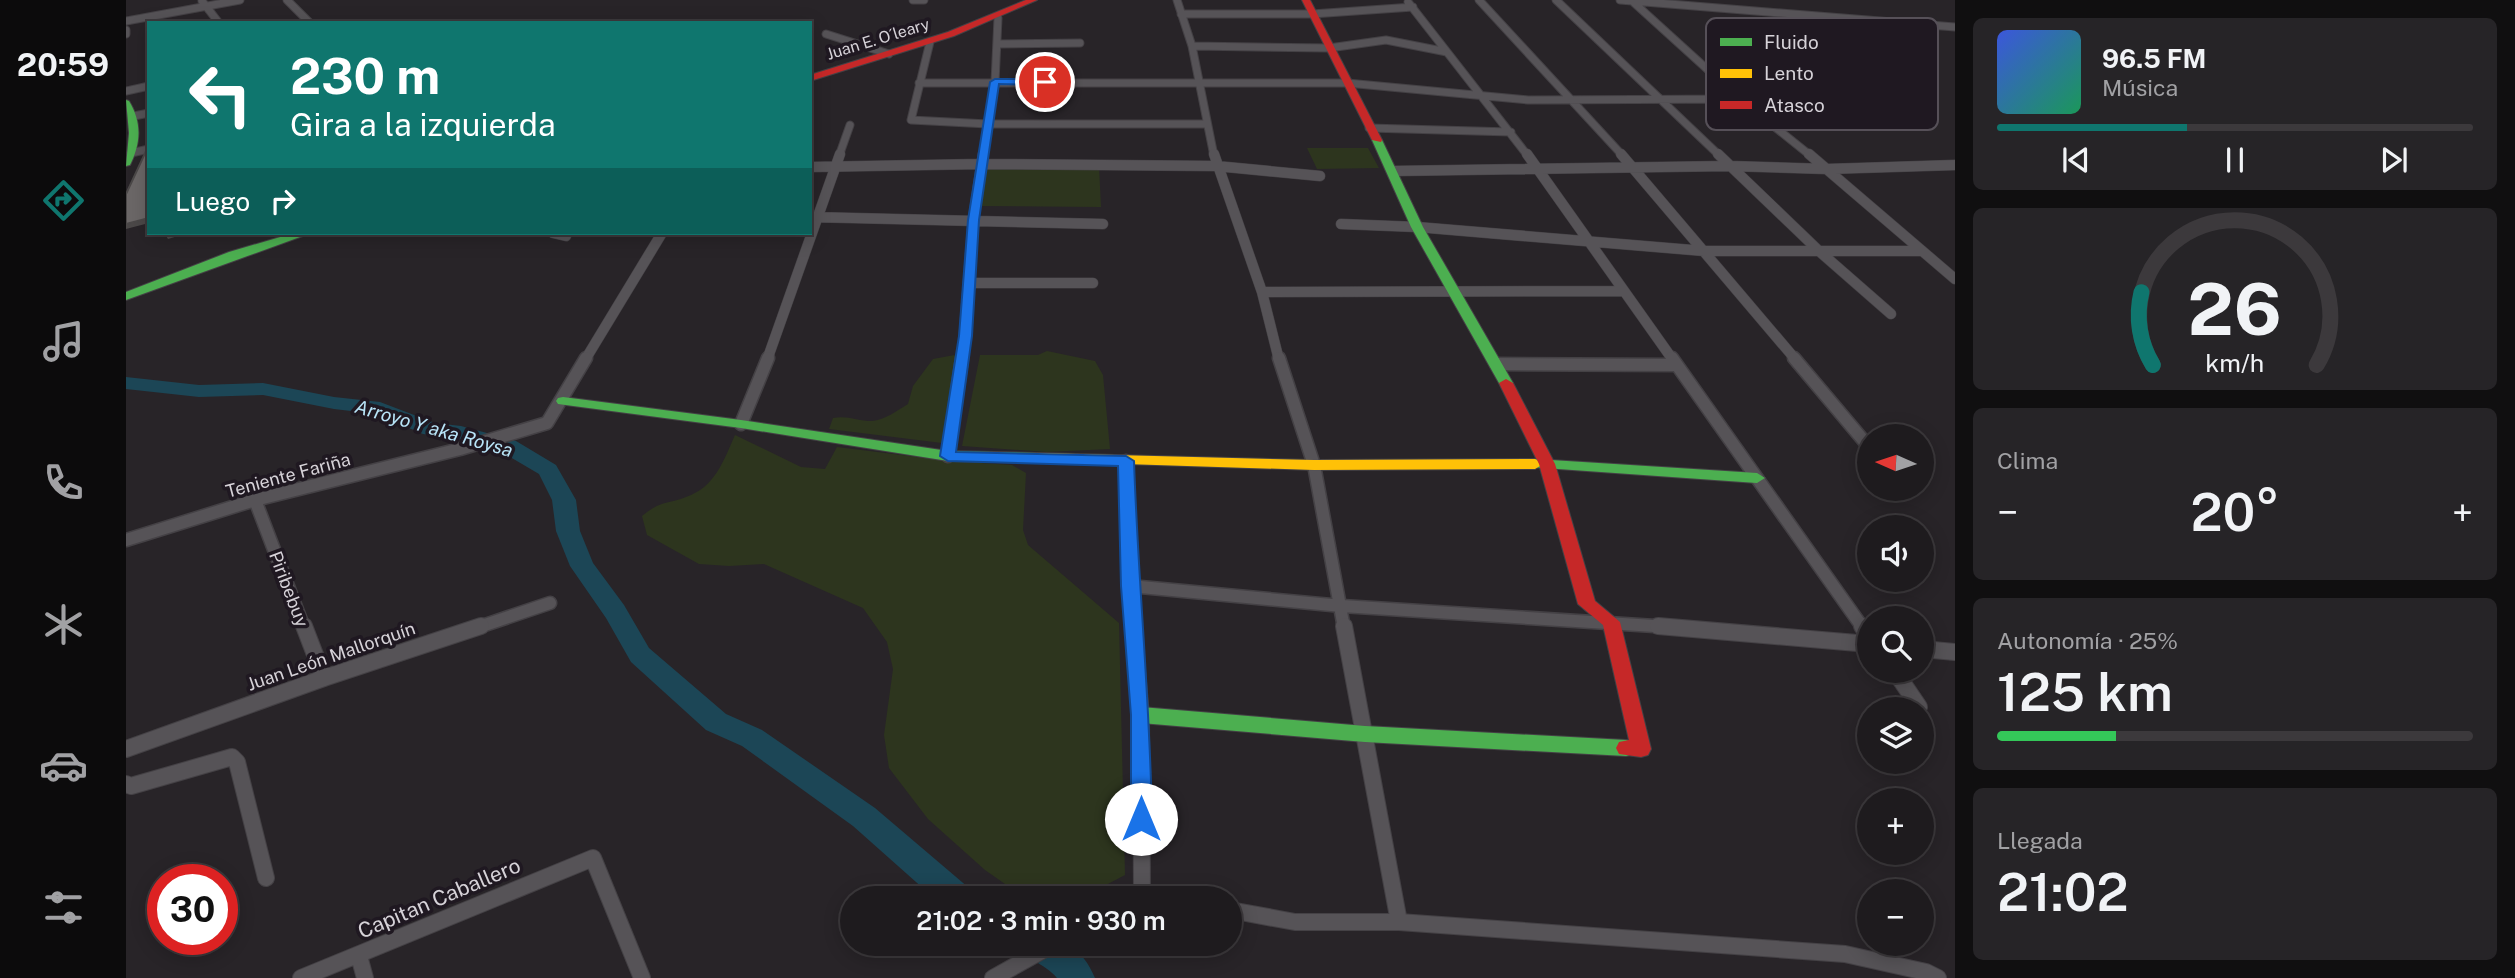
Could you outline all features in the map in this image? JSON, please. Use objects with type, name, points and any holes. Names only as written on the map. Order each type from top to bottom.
[{"type":"street","points":[[126,21],[203,3],[240,0]]},
{"type":"street","points":[[286,0],[308,21]]},
{"type":"street","points":[[913,0],[924,0]]},
{"type":"street","name":"Juan E. O´leary","points":[[812,77],[930,42],[998,18],[1033,0]]},
{"type":"street","points":[[1177,0],[1192,46],[1216,166],[1262,292],[1281,368],[1314,465],[1399,922]]},
{"type":"street","points":[[1406,0],[1511,132],[1857,619]]},
{"type":"street","points":[[1479,0],[1633,167],[1857,433]]},
{"type":"street","points":[[1556,0],[1819,251],[1891,314]]},
{"type":"street","points":[[1620,0],[1843,18]]},
{"type":"street","points":[[1632,1],[1706,68]]},
{"type":"street","points":[[203,3],[217,21]]},
{"type":"street","points":[[1181,14],[1309,7],[1413,8]]},
{"type":"street","points":[[1141,715],[1365,734],[1641,749],[1611,622],[1587,604],[1546,464],[1496,363],[1417,227],[1393,171],[1309,7]]},
{"type":"street","points":[[948,456],[965,336],[973,220],[995,82],[998,18]]},
{"type":"street","points":[[825,34],[889,54]]},
{"type":"street","points":[[1192,46],[1329,48],[1386,40],[1447,52]]},
{"type":"street","points":[[930,42],[911,120],[988,124],[1206,124]]},
{"type":"street","points":[[997,44],[1080,43]]},
{"type":"street","points":[[919,83],[1347,83],[1528,100],[1706,99]]},
{"type":"street","points":[[126,91],[147,86]]},
{"type":"street","points":[[128,158],[137,130],[136,111]]},
{"type":"street","points":[[850,125],[837,167],[814,217],[1103,224]]},
{"type":"street","points":[[1369,128],[1511,132]]},
{"type":"street","points":[[1779,130],[1955,279]]},
{"type":"street","points":[[128,158],[147,150]]},
{"type":"street","points":[[812,167],[982,164],[1216,166],[1320,176]]},
{"type":"street","points":[[1393,171],[1729,166],[1827,169],[1955,165]]},
{"type":"street","points":[[1341,224],[1417,227],[1704,251],[1922,251]]},
{"type":"street","points":[[126,296],[233,255],[298,235]]},
{"type":"street","points":[[562,235],[566,236]]},
{"type":"street","name":"Teniente Fariña","points":[[126,540],[255,500],[460,449],[547,423],[563,401],[661,235]]},
{"type":"street","points":[[741,424],[783,322],[809,235]]},
{"type":"street","points":[[970,283],[1093,283]]},
{"type":"street","points":[[1262,292],[1624,291]]},
{"type":"street","points":[[1496,363],[1677,365]]},
{"type":"street","points":[[563,401],[741,424],[948,456],[1314,465],[1546,464],[1757,478]]},
{"type":"street","points":[[1126,461],[1130,586],[1141,715],[1141,886]]},
{"type":"street","name":"Piribebuy","points":[[255,500],[324,678]]},
{"type":"street","points":[[1130,586],[1342,606],[1611,622],[1857,643]]},
{"type":"street","name":"Juan León Mallorquín","points":[[126,749],[324,678],[550,603]]},
{"type":"street","points":[[1934,650],[1955,652]]},
{"type":"street","points":[[126,784],[131,786],[232,757],[237,762],[266,878]]},
{"type":"street","name":"Capitan Caballero","points":[[301,978],[593,858],[642,978]]},
{"type":"street","points":[[1242,912],[1295,922],[1346,925],[1399,922],[1845,954],[1926,972],[1938,978]]},
{"type":"street","points":[[359,956],[365,978]]},
{"type":"street","points":[[993,978],[1033,956]]},
{"type":"green space","points":[[1307,148],[1368,148],[1379,168],[1317,169]]},
{"type":"green space","points":[[985,165],[1099,166],[1101,207],[979,206]]},
{"type":"green space","points":[[1047,351],[1095,361],[1103,375],[1110,449],[1047,452],[962,446],[980,355],[1038,355]]},
{"type":"green space","points":[[960,354],[942,443],[829,429],[833,418],[872,421],[891,414],[908,404],[913,386],[933,359]]},
{"type":"green space","points":[[735,435],[801,467],[825,469],[837,447],[950,461],[1012,465],[1026,473],[1023,530],[1028,545],[1119,623],[1125,875],[1104,886],[1008,886],[985,870],[928,819],[889,768],[884,735],[893,669],[887,642],[863,608],[764,564],[699,564],[647,535],[642,516],[659,505],[696,493],[711,480]]},
{"type":"building","points":[[146,151],[147,219],[126,224],[126,194]]},
{"type":"waterway","name":"Arroyo Y aka Roysa","points":[[126,383],[199,391],[263,389],[334,403],[380,408],[431,429],[461,433],[508,446],[548,470],[564,500],[568,531],[582,566],[615,612],[640,655],[716,722],[752,738],[864,817],[943,886]]},
{"type":"waterway","name":"Arroyo Y aka Roysa","points":[[1056,956],[1078,978]]},
{"type":"traffic: fast","points":[[126,103],[134,125],[132,147],[126,163]]},
{"type":"traffic: fast","points":[[1377,140],[1417,227],[1506,383]]},
{"type":"traffic: fast","points":[[126,296],[233,255],[298,235]]},
{"type":"traffic: fast","points":[[563,401],[741,424],[948,456],[1037,458]]},
{"type":"traffic: fast","points":[[1535,464],[1757,478]]},
{"type":"traffic: fast","points":[[1141,715],[1365,734],[1626,748]]},
{"type":"traffic: slow","points":[[1037,458],[1314,465],[1535,464]]},
{"type":"traffic: jam","points":[[812,77],[951,34],[1033,0]]},
{"type":"traffic: jam","points":[[1306,0],[1377,140]]},
{"type":"traffic: jam","points":[[1506,383],[1547,464],[1587,604],[1611,622],[1641,749],[1626,748]]},
{"type":"route","points":[[1045,82],[995,82],[973,220],[965,336],[948,456],[1126,461],[1130,586],[1141,715],[1141,819]]}]
